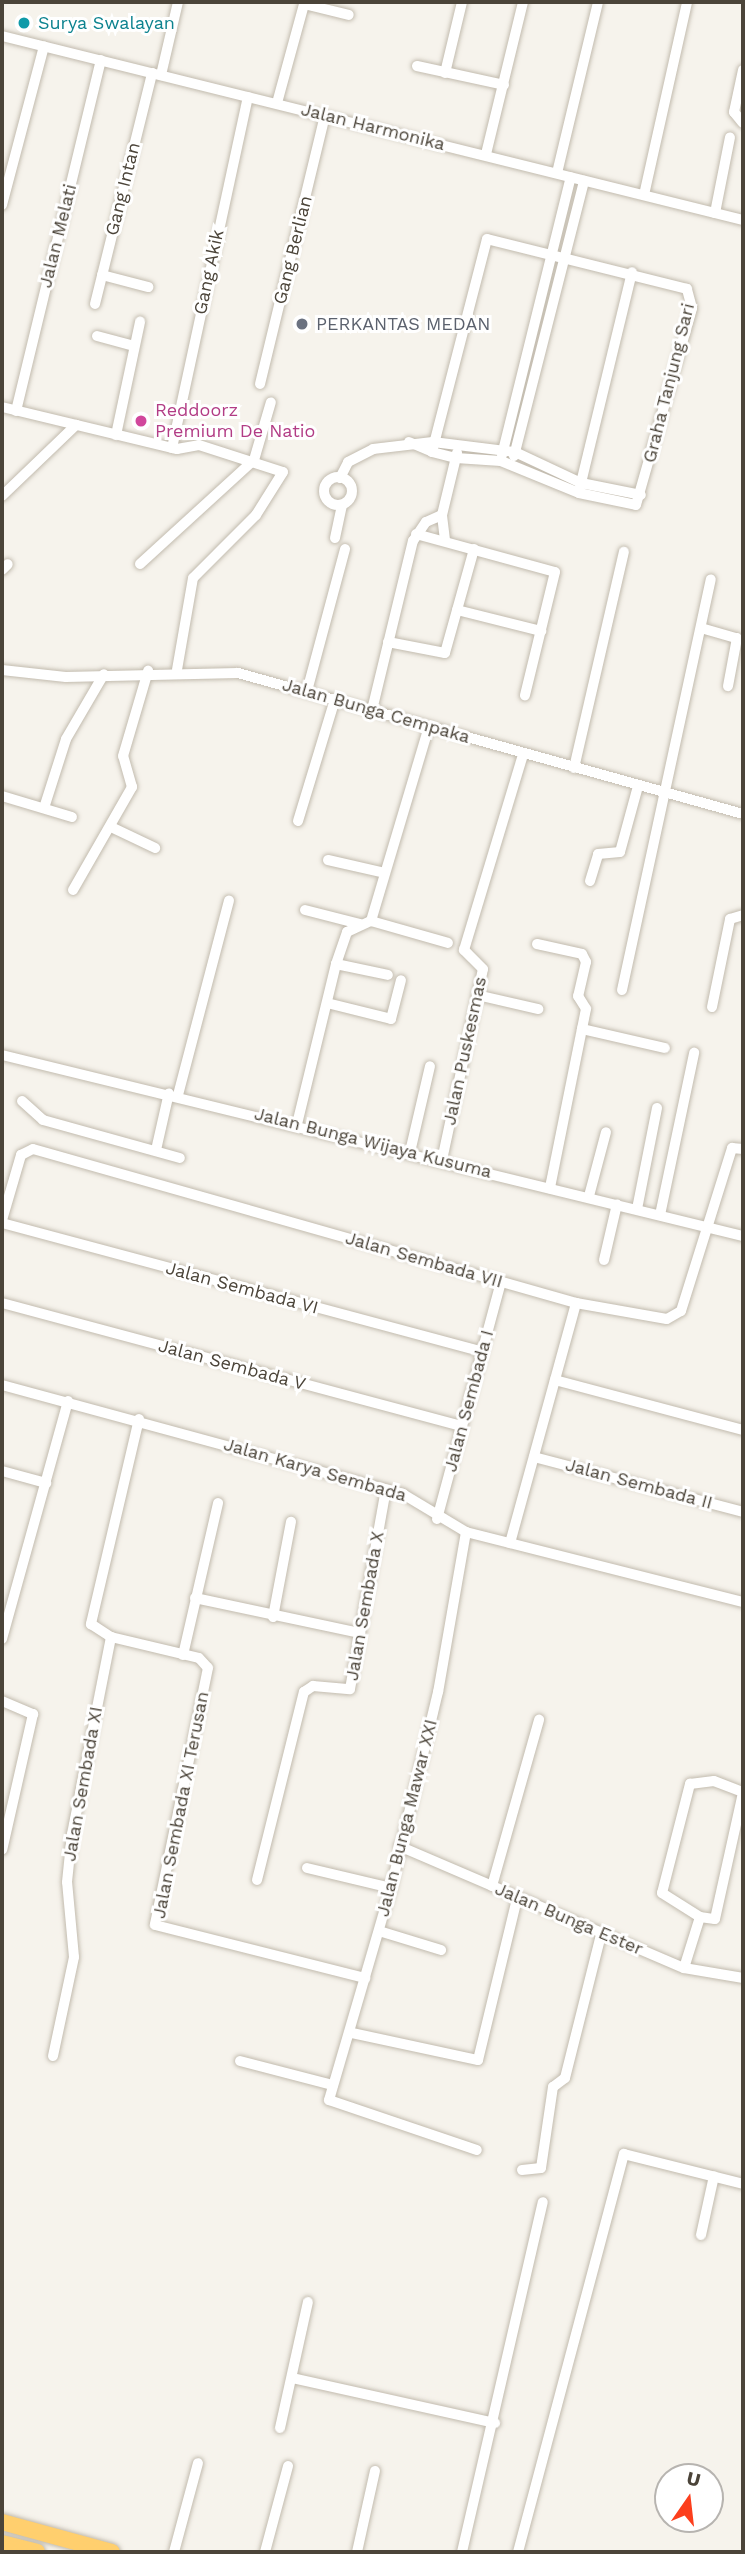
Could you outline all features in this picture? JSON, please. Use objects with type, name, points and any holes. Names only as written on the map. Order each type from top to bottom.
[{"type":"highway","points":[[2,2524],[112,2552]]},
{"type":"highway","points":[[2,2543],[37,2552]]},
{"type":"street","name":"Gang Intan","points":[[94,304],[178,2]]},
{"type":"street","points":[[445,73],[462,2]]},
{"type":"street","points":[[486,154],[523,2]]},
{"type":"street","points":[[557,173],[598,2]]},
{"type":"street","points":[[644,195],[687,2]]},
{"type":"street","points":[[277,103],[304,5],[349,15]]},
{"type":"street","name":"Jalan Harmonika","points":[[3,39],[44,46],[486,154],[743,220]]},
{"type":"street","points":[[2,205],[44,46]]},
{"type":"street","name":"Jalan Melati","points":[[16,411],[101,60]]},
{"type":"street","points":[[417,66],[504,85]]},
{"type":"street","points":[[743,71],[734,112],[743,123]]},
{"type":"street","name":"Gang Akik","points":[[172,448],[248,97]]},
{"type":"street","name":"Gang Berlian","points":[[260,384],[325,116]]},
{"type":"street","points":[[715,213],[730,137]]},
{"type":"street","points":[[508,457],[536,344],[570,177]]},
{"type":"street","points":[[536,344],[565,254],[584,181]]},
{"type":"street","name":"Graha Tanjung Sari","points":[[433,447],[484,242],[497,237],[682,285],[692,301],[641,495],[580,488]]},
{"type":"street","points":[[342,505],[330,503],[324,493],[328,481],[340,478],[358,455],[409,442],[457,452],[508,457],[580,488],[632,272]]},
{"type":"street","points":[[102,275],[148,287]]},
{"type":"street","points":[[116,435],[139,322]]},
{"type":"street","points":[[97,336],[134,346]]},
{"type":"street","points":[[140,564],[254,460],[271,402]]},
{"type":"street","points":[[2,407],[172,448],[199,445],[278,468],[283,480],[192,578],[177,670]]},
{"type":"street","points":[[2,496],[76,425]]},
{"type":"street","points":[[445,540],[444,506],[457,452]]},
{"type":"street","points":[[335,538],[342,505],[352,493],[340,478]]},
{"type":"street","points":[[372,710],[416,534],[444,506]]},
{"type":"street","points":[[416,534],[555,572],[525,695]]},
{"type":"street","points":[[388,642],[441,656],[474,549]]},
{"type":"street","points":[[307,691],[345,550]]},
{"type":"street","points":[[574,768],[624,552]]},
{"type":"street","points":[[622,990],[667,792],[710,580]]},
{"type":"street","points":[[457,610],[541,631]]},
{"type":"street","points":[[701,628],[737,638],[728,686]]},
{"type":"street","name":"Jalan Bunga Cempaka","points":[[2,670],[103,674],[221,670],[307,691],[743,814]]},
{"type":"street","points":[[73,890],[111,827],[133,783],[123,756],[148,671]]},
{"type":"street","points":[[44,808],[66,739],[103,674]]},
{"type":"street","points":[[298,821],[335,699]]},
{"type":"street","points":[[297,1124],[346,932],[366,922],[385,873],[429,726]]},
{"type":"street","name":"Jalan Puskesmas","points":[[442,1160],[484,966],[465,957],[464,950],[523,754]]},
{"type":"street","points":[[590,881],[598,854],[620,852],[638,786]]},
{"type":"street","points":[[2,796],[72,817]]},
{"type":"street","points":[[111,827],[155,848]]},
{"type":"street","points":[[328,860],[385,873]]},
{"type":"street","points":[[156,1150],[229,901]]},
{"type":"street","points":[[305,910],[448,943]]},
{"type":"street","points":[[712,1007],[730,919],[743,915]]},
{"type":"street","points":[[537,944],[586,957],[578,996],[586,1009],[550,1188]]},
{"type":"street","points":[[336,964],[388,975]]},
{"type":"street","points":[[327,1003],[391,1019],[401,980]]},
{"type":"street","points":[[477,996],[538,1009]]},
{"type":"street","points":[[582,1029],[665,1048]]},
{"type":"street","points":[[660,1215],[694,1053]]},
{"type":"street","name":"Jalan Bunga Wijaya Kusuma","points":[[2,1055],[297,1124],[743,1236]]},
{"type":"street","points":[[410,1152],[430,1066]]},
{"type":"street","points":[[22,1101],[43,1120],[180,1158]]},
{"type":"street","points":[[637,1209],[657,1108]]},
{"type":"street","points":[[589,1196],[606,1132]]},
{"type":"street","points":[[711,1227],[732,1148],[743,1149]]},
{"type":"street","name":"Jalan Sembada VII","points":[[2,1222],[21,1154],[33,1149],[576,1303],[667,1319],[677,1316],[711,1227]]},
{"type":"street","points":[[604,1260],[617,1204]]},
{"type":"street","name":"Jalan Sembada VI","points":[[2,1222],[482,1352]]},
{"type":"street","name":"Jalan Sembada I","points":[[437,1519],[501,1282]]},
{"type":"street","name":"Jalan Sembada V","points":[[2,1303],[462,1426]]},
{"type":"street","points":[[510,1544],[576,1303]]},
{"type":"street","points":[[555,1380],[743,1430]]},
{"type":"street","name":"Jalan Karya Sembada","points":[[2,1385],[139,1419],[386,1489],[414,1499],[437,1519],[467,1532],[743,1602]]},
{"type":"street","points":[[2,1639],[68,1401]]},
{"type":"street","points":[[139,1419],[91,1616],[93,1630],[183,1655],[218,1503]]},
{"type":"street","name":"Jalan Sembada II","points":[[534,1457],[743,1511]]},
{"type":"street","points":[[2,1471],[46,1483]]},
{"type":"street","name":"Jalan Sembada X","points":[[257,1880],[304,1692],[313,1686],[348,1692],[386,1489]]},
{"type":"street","points":[[273,1617],[291,1522]]},
{"type":"street","name":"Jalan Bunga Mawar XXI","points":[[467,1532],[438,1692],[391,1888],[352,2033],[329,2100],[477,2150]]},
{"type":"street","points":[[195,1598],[273,1617],[360,1633]]},
{"type":"street","name":"Jalan Sembada XI","points":[[53,2056],[74,1957],[67,1882],[72,1834],[111,1637]]},
{"type":"street","name":"Jalan Sembada XI Terusan","points":[[183,1655],[208,1668],[155,1925],[365,1978]]},
{"type":"street","points":[[2,1701],[33,1714],[2,1850]]},
{"type":"street","points":[[492,1886],[539,1720]]},
{"type":"street","points":[[714,1781],[743,1792],[715,1919],[700,1917],[662,1893],[690,1784],[714,1781]]},
{"type":"street","name":"Jalan Bunga Ester","points":[[399,1846],[517,1899],[684,1968],[743,1978]]},
{"type":"street","points":[[307,1868],[391,1888]]},
{"type":"street","points":[[352,2033],[478,2060],[517,1899]]},
{"type":"street","points":[[684,1968],[700,1917]]},
{"type":"street","points":[[379,1931],[442,1950]]},
{"type":"street","points":[[522,2171],[541,2168],[553,2087],[565,2078],[601,1934]]},
{"type":"street","points":[[240,2061],[333,2085]]},
{"type":"street","points":[[518,2552],[623,2155],[630,2152],[743,2184]]},
{"type":"street","points":[[701,2235],[713,2176]]},
{"type":"street","points":[[462,2552],[495,2423],[543,2202]]},
{"type":"street","points":[[280,2428],[308,2302]]},
{"type":"street","points":[[292,2378],[495,2423]]},
{"type":"street","points":[[174,2552],[198,2463]]},
{"type":"street","points":[[265,2552],[288,2466]]},
{"type":"street","points":[[357,2552],[375,2471]]},
{"type":"place","name":"Surya Swalayan","points":[[24,23]]},
{"type":"place","name":"PERKANTAS MEDAN","points":[[302,324]]},
{"type":"place","name":"Reddoorz Premium De Natio","points":[[141,421]]}]
